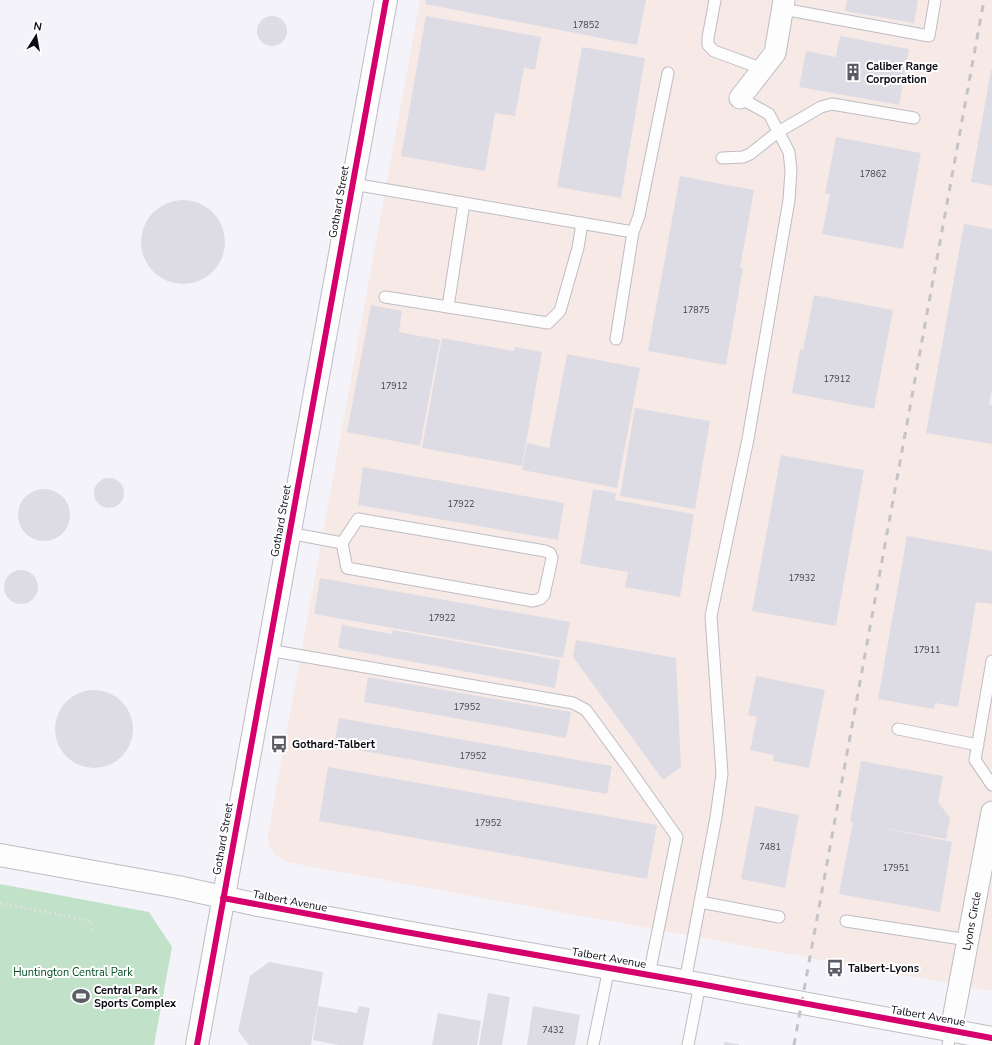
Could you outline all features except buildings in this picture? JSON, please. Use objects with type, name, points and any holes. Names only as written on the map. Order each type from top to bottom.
[{"type":"street","name":"Gothard Street","points":[[197,1045],[386,0]]},
{"type":"street","points":[[740,98],[775,53],[783,4]]},
{"type":"street","name":"Lyons Circle","points":[[949,1038],[992,812]]},
{"type":"street","name":"Talbert Avenue","points":[[0,855],[178,887],[223,898],[385,928],[692,983],[949,1038],[992,1038]]},
{"type":"lane","points":[[715,0],[708,45],[714,51],[763,69]]},
{"type":"lane","points":[[783,4],[929,36],[935,0]]},
{"type":"lane","points":[[616,339],[633,232],[639,216],[668,73]]},
{"type":"lane","points":[[688,1045],[700,902],[716,817],[722,774],[711,616],[748,439],[789,200],[791,170],[789,152],[769,114],[740,98]]},
{"type":"lane","points":[[722,158],[742,157],[750,154],[778,132],[822,107],[832,104],[914,118]]},
{"type":"lane","points":[[353,184],[633,232]]},
{"type":"lane","points":[[448,307],[464,203]]},
{"type":"lane","points":[[385,297],[548,323],[560,311],[578,248],[582,223]]},
{"type":"lane","points":[[358,519],[545,551],[550,553],[552,558],[544,595],[540,599],[533,601],[347,568],[342,543],[358,519]]},
{"type":"lane","points":[[289,533],[342,543]]},
{"type":"lane","points":[[268,650],[574,703],[586,710],[677,837],[649,975]]},
{"type":"lane","points":[[992,661],[975,760],[992,785]]},
{"type":"lane","points":[[898,729],[978,745]]},
{"type":"lane","points":[[700,902],[779,916]]},
{"type":"lane","points":[[846,921],[968,940]]},
{"type":"lane","points":[[593,1045],[608,968]]},
{"type":"path","points":[[0,903],[91,921],[91,933]]},
{"type":"shaded area","points":[[420,0],[992,0],[992,991],[286,862],[276,855],[269,846],[268,834]]},
{"type":"green space","name":"Huntington Central Park","points":[[0,884],[149,912],[172,947],[154,1045],[0,1045]]},
{"type":"railway","points":[[794,1045],[984,0]]},
{"type":"cycle path","points":[[197,1045],[386,0]]},
{"type":"cycle path","points":[[223,898],[992,1038]]},
{"type":"place","name":"Caliber Range Corporation","points":[[853,72]]},
{"type":"place","name":"Gothard-Talbert","points":[[279,744]]},
{"type":"place","name":"Talbert-Lyons","points":[[835,968]]},
{"type":"place","name":"Central Park Sports Complex","points":[[81,996]]}]
